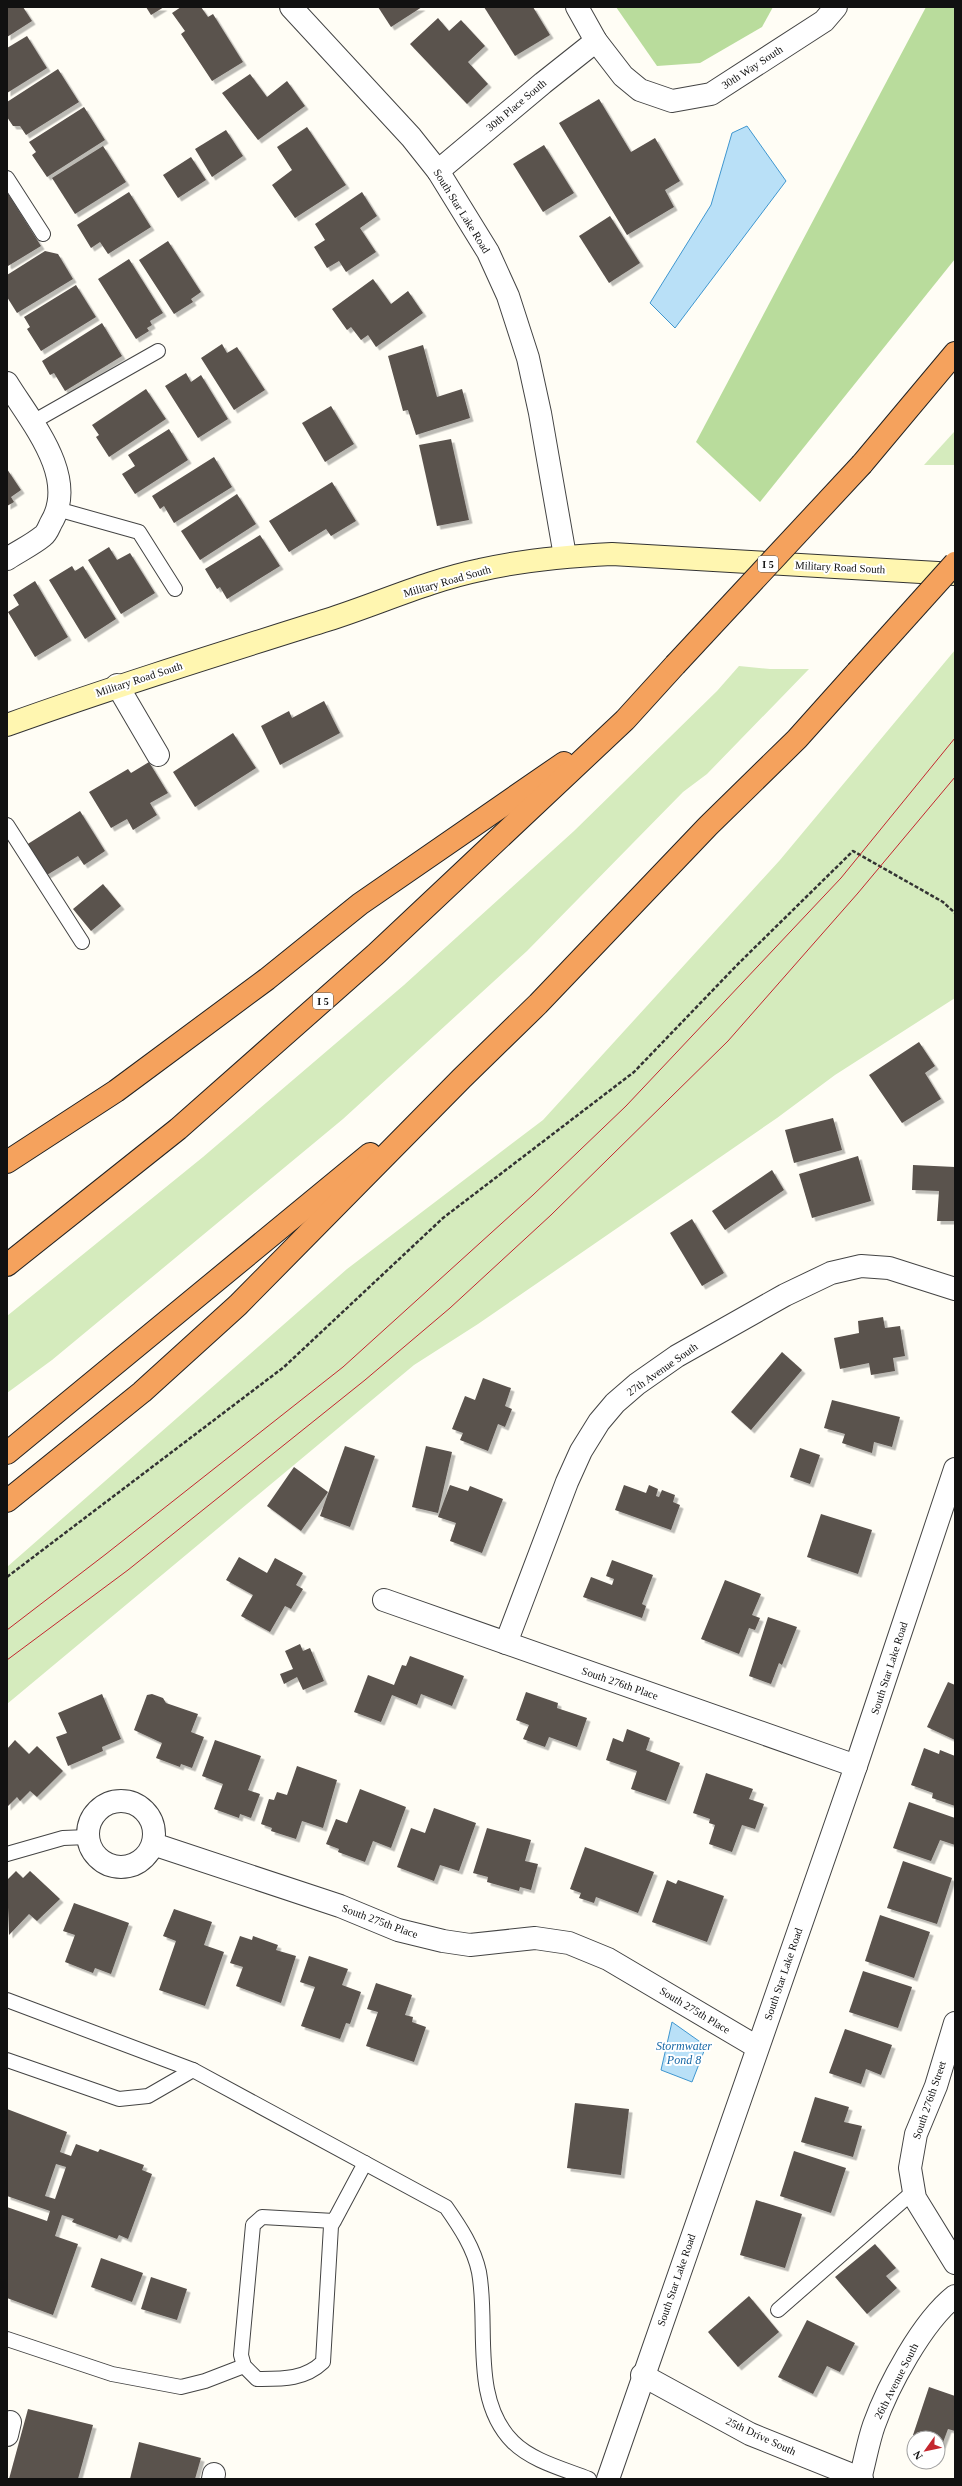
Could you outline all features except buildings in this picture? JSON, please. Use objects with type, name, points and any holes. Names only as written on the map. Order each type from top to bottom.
[{"type":"highway","name":"I 5","points":[[7,1265],[178,1129],[370,960],[625,720],[862,464],[955,353]]},
{"type":"highway","points":[[7,1501],[142,1392],[238,1305],[462,1078],[538,1004],[708,826],[797,739],[955,563]]},
{"type":"highway","points":[[7,1162],[116,1090],[267,979],[360,904],[625,720]]},
{"type":"highway","points":[[7,1453],[462,1078]]},
{"type":"main road","name":"Military Road South","points":[[7,725],[117,685],[350,613],[419,588],[480,570],[566,556],[612,554],[955,574]]},
{"type":"street","name":"South Star Lake Road","points":[[291,7],[411,137],[438,171],[488,252],[508,296],[528,358],[540,412],[566,556]]},
{"type":"street","name":"30th Way South","points":[[577,7],[596,41],[623,76],[640,90],[672,101],[711,94],[824,21],[836,7]]},
{"type":"street","name":"30th Place South","points":[[438,171],[543,83],[596,41]]},
{"type":"street","points":[[7,384],[51,455],[60,477],[60,501],[44,535],[7,558]]},
{"type":"street","points":[[117,685],[158,755]]},
{"type":"street","name":"27th Avenue South","points":[[506,1643],[567,1482],[582,1451],[599,1422],[616,1402],[637,1384],[697,1345],[785,1295],[831,1273],[861,1266],[889,1268],[955,1289]]},
{"type":"street","name":"South Star Lake Road","points":[[608,2479],[642,2375],[856,1766],[955,1469]]},
{"type":"street","name":"South 276th Place","points":[[384,1600],[856,1766]]},
{"type":"street","points":[[119,1801],[132,1802],[143,1809],[150,1819],[154,1832],[153,1844],[146,1856],[136,1864],[117,1866],[100,1859],[92,1849],[88,1836],[90,1824],[101,1808],[119,1801]]},
{"type":"street","name":"South 275th Place","points":[[153,1844],[340,1906],[398,1930],[443,1941],[470,1945],[535,1938],[569,1943],[608,1959],[757,2047]]},
{"type":"street","name":"South 276th Street","points":[[955,2023],[936,2086],[916,2134],[910,2168],[915,2198],[955,2263]]},
{"type":"street","name":"26th Avenue South","points":[[861,2479],[874,2425],[894,2382],[919,2336],[955,2296]]},
{"type":"street","name":"25th Drive South","points":[[642,2375],[750,2434],[861,2479]]},
{"type":"lane","points":[[7,178],[43,234]]},
{"type":"lane","points":[[31,423],[158,351]]},
{"type":"lane","points":[[57,509],[139,532],[175,589]]},
{"type":"lane","points":[[7,825],[82,942]]},
{"type":"lane","points":[[7,1854],[63,1838],[88,1836]]},
{"type":"lane","points":[[7,2000],[193,2070],[446,2207],[464,2234],[479,2272],[486,2386],[500,2425],[513,2441],[527,2452],[589,2479]]},
{"type":"lane","points":[[7,2060],[119,2099],[148,2096],[193,2070]]},
{"type":"lane","points":[[334,2221],[262,2217],[253,2225],[241,2355],[244,2366],[257,2379],[289,2378],[313,2372],[323,2362],[331,2226],[334,2221],[365,2163]]},
{"type":"lane","points":[[778,2310],[914,2191]]},
{"type":"lane","points":[[7,2339],[112,2374],[181,2387],[205,2381],[244,2366]]},
{"type":"path","points":[[7,1577],[284,1367],[443,1218],[634,1072],[738,964],[853,851],[944,902],[955,913]]},
{"type":"green space","points":[[616,7],[773,7],[762,27],[700,63],[657,66]]},
{"type":"green space","points":[[926,7],[955,7],[955,259],[760,502],[696,442]]},
{"type":"green space","points":[[955,431],[955,465],[924,465],[954,432]]},
{"type":"green space","points":[[955,650],[955,998],[835,1075],[777,1118],[478,1324],[414,1365],[7,1704],[7,1567],[347,1269],[543,1120],[780,860]]},
{"type":"green space","points":[[739,666],[770,669],[809,669],[707,774],[683,792],[527,951],[343,1119],[52,1360],[7,1393],[7,1316],[203,1157],[404,985],[574,831],[717,691]]},
{"type":"water","points":[[747,126],[786,181],[675,328],[650,303],[711,205],[732,133]]},
{"type":"water","name":"Stormwater Pond 8","points":[[672,2022],[706,2046],[692,2082],[661,2070]]},
{"type":"tram line","points":[[7,1630],[343,1367],[533,1195],[626,1106],[841,878],[955,738]]},
{"type":"tram line","points":[[7,1660],[128,1570],[365,1380],[450,1308],[551,1215],[728,1041],[858,893],[955,777]]}]
